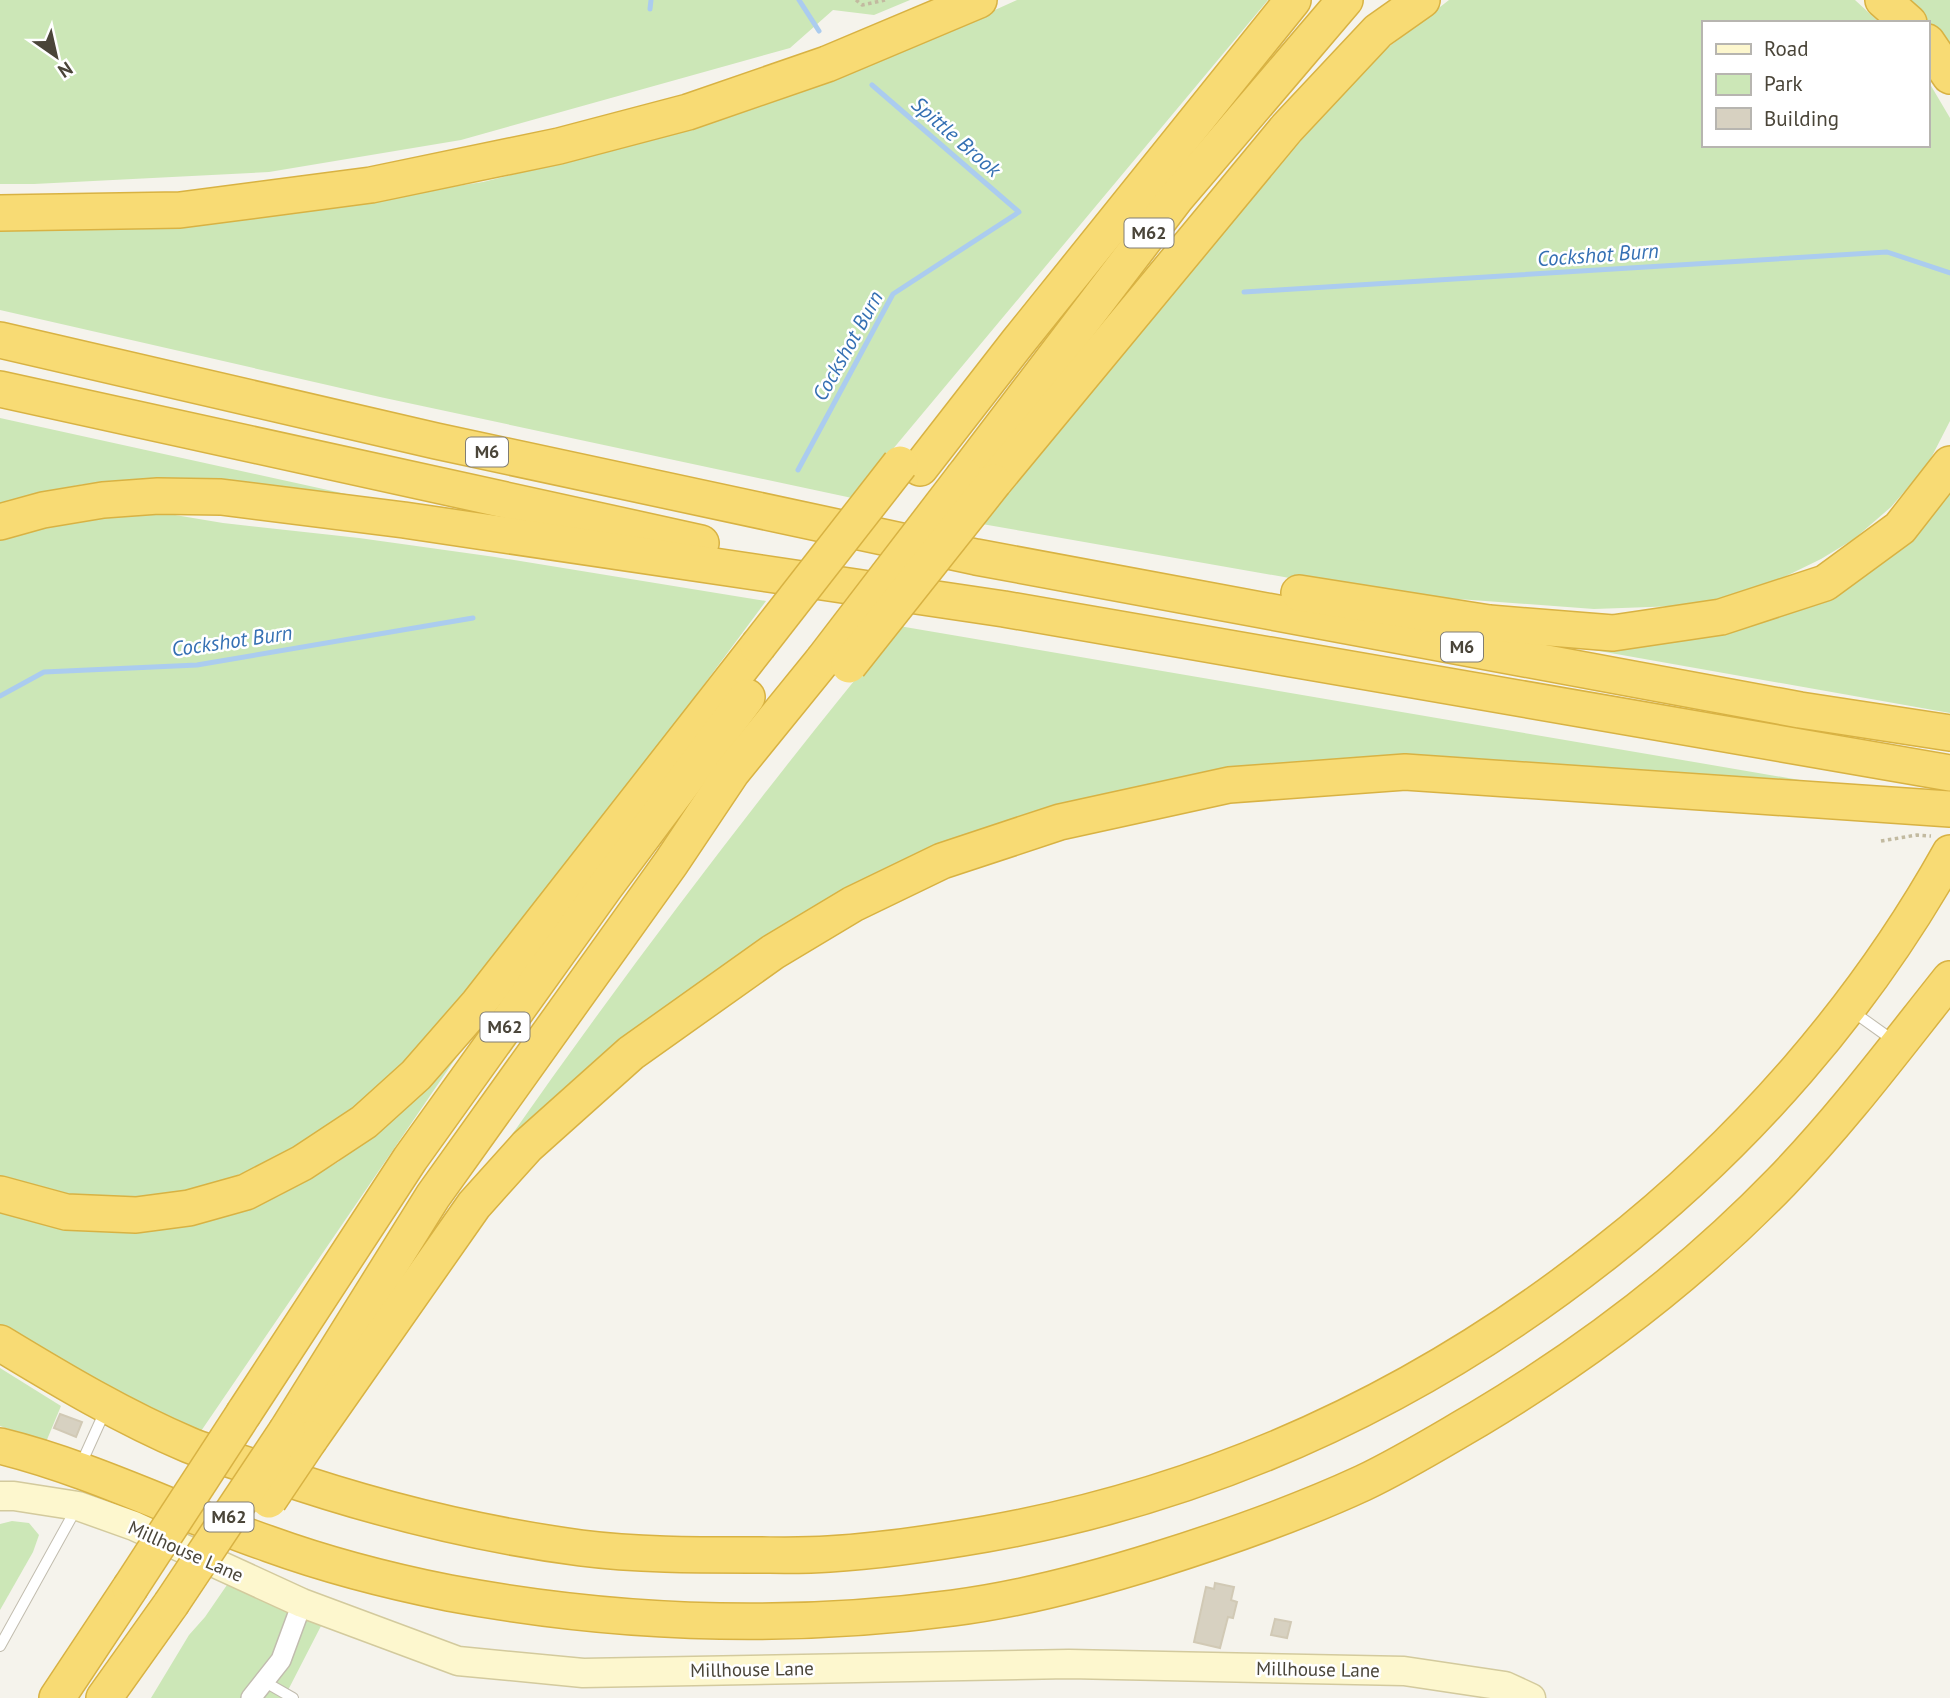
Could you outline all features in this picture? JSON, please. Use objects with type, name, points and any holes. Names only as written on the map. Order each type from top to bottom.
[{"type":"highway","points":[[0,213],[180,210],[371,185],[559,146],[688,112],[827,64],[979,0]]},
{"type":"highway","name":"M62","points":[[57,1698],[410,1159],[605,887],[770,649],[910,466],[1018,342],[1293,0]]},
{"type":"highway","name":"M62","points":[[298,1434],[433,1195],[671,863],[836,663],[979,479],[1176,198],[1345,0]]},
{"type":"highway","points":[[979,479],[1287,128],[1378,31],[1422,0]]},
{"type":"highway","points":[[1883,0],[1907,21]]},
{"type":"highway","points":[[1929,45],[1950,76]]},
{"type":"highway","name":"M6","points":[[0,340],[436,441],[976,557],[1800,710],[1950,733]]},
{"type":"highway","name":"M6","points":[[0,389],[1004,609],[1950,773]]},
{"type":"highway","points":[[976,557],[1181,575],[1489,623],[1613,634],[1721,617],[1825,583],[1900,528],[1950,464]]},
{"type":"highway","points":[[0,522],[43,510],[103,500],[158,496],[221,497],[404,520],[1004,609]]},
{"type":"highway","points":[[0,1194],[66,1212],[136,1214],[189,1208],[246,1192],[302,1163],[364,1122],[416,1075],[478,1004],[770,649]]},
{"type":"highway","points":[[0,1343],[54,1376],[189,1445],[332,1494],[451,1525],[583,1548],[697,1555],[830,1554],[931,1543],[1054,1521],[1147,1496],[1242,1464],[1377,1402],[1465,1352],[1555,1293],[1657,1212],[1759,1114],[1849,1009],[1944,844],[1405,772],[1229,785],[1060,822],[942,862],[853,904],[773,952],[631,1053],[527,1146],[474,1205],[298,1434],[182,1609],[128,1698]]},
{"type":"highway","points":[[0,1446],[127,1488],[270,1545],[445,1592],[526,1605],[603,1614],[723,1622],[834,1619],[951,1608],[1026,1596],[1104,1576],[1215,1542],[1302,1509],[1425,1451],[1545,1378],[1638,1310],[1702,1256],[1779,1184],[1841,1117],[1950,979]]},
{"type":"highway","points":[[104,1698],[182,1609]]},
{"type":"street","name":"Millhouse Lane","points":[[0,1496],[78,1507],[134,1526],[302,1603],[458,1661],[583,1673],[1069,1664],[1391,1670],[1506,1686],[1531,1698]]},
{"type":"street","points":[[251,1698],[281,1660],[302,1603]]},
{"type":"lane","points":[[1849,1009],[1898,1044]]},
{"type":"lane","points":[[78,1471],[108,1405]]},
{"type":"lane","points":[[0,1646],[78,1507]]},
{"type":"lane","points":[[265,1682],[293,1698]]},
{"type":"path","points":[[856,0],[862,5],[884,0]]},
{"type":"path","points":[[1881,841],[1917,835],[1944,844]]},
{"type":"green space","points":[[0,0],[910,0],[874,15],[833,10],[790,48],[461,140],[269,172],[0,184]]},
{"type":"green space","points":[[1017,0],[1268,0],[852,498],[380,397],[0,310],[0,226],[405,194],[483,182],[643,142],[944,33]]},
{"type":"green space","points":[[1449,0],[1855,0],[1878,21],[1702,21],[1702,147],[1929,147],[1929,82],[1950,118],[1950,421],[1930,460],[1917,477],[1891,507],[1854,539],[1821,559],[1774,582],[1736,596],[1678,606],[1594,609],[1417,596],[1301,580],[982,524],[1154,308],[1336,100],[1381,53]]},
{"type":"green space","points":[[1903,0],[1950,0],[1950,52],[1929,26],[1929,21],[1925,21]]},
{"type":"green space","points":[[0,418],[428,512],[150,481],[85,484],[53,490],[0,507]]},
{"type":"green space","points":[[1950,485],[1950,713],[1588,649],[1713,633]]},
{"type":"green space","points":[[163,513],[495,557],[766,601],[621,794],[466,992],[432,1033],[367,1098],[301,1144],[227,1179],[189,1190],[149,1197],[81,1196],[0,1176],[0,538],[71,517]]},
{"type":"green space","points":[[899,626],[1893,796],[1338,766],[863,889],[474,1189],[680,903],[788,763]]},
{"type":"green space","points":[[475,1030],[197,1437],[0,1332],[0,1207],[251,1208],[279,1196],[338,1162],[364,1141]]},
{"type":"green space","points":[[0,1368],[61,1406],[46,1442],[0,1426]]},
{"type":"green space","points":[[12,1521],[29,1523],[39,1535],[33,1552],[0,1610],[0,1524]]},
{"type":"green space","points":[[229,1582],[321,1626],[284,1698],[151,1698],[189,1635]]},
{"type":"building","points":[[60,1414],[82,1422],[76,1437],[54,1428]]},
{"type":"building","points":[[1215,1583],[1234,1587],[1231,1600],[1237,1602],[1233,1618],[1228,1617],[1220,1648],[1194,1642],[1206,1587],[1214,1589]]},
{"type":"building","points":[[1275,1619],[1291,1622],[1287,1638],[1271,1635]]},
{"type":"waterway","points":[[650,9],[651,0]]},
{"type":"waterway","name":"Spittle Brook","points":[[799,0],[819,31]]},
{"type":"waterway","name":"Cockshot Burn","points":[[798,470],[893,294],[1019,212],[872,85]]},
{"type":"waterway","name":"Cockshot Burn","points":[[1244,292],[1887,252],[1950,273]]},
{"type":"waterway","name":"Cockshot Burn","points":[[0,696],[44,672],[197,665],[473,618]]}]
